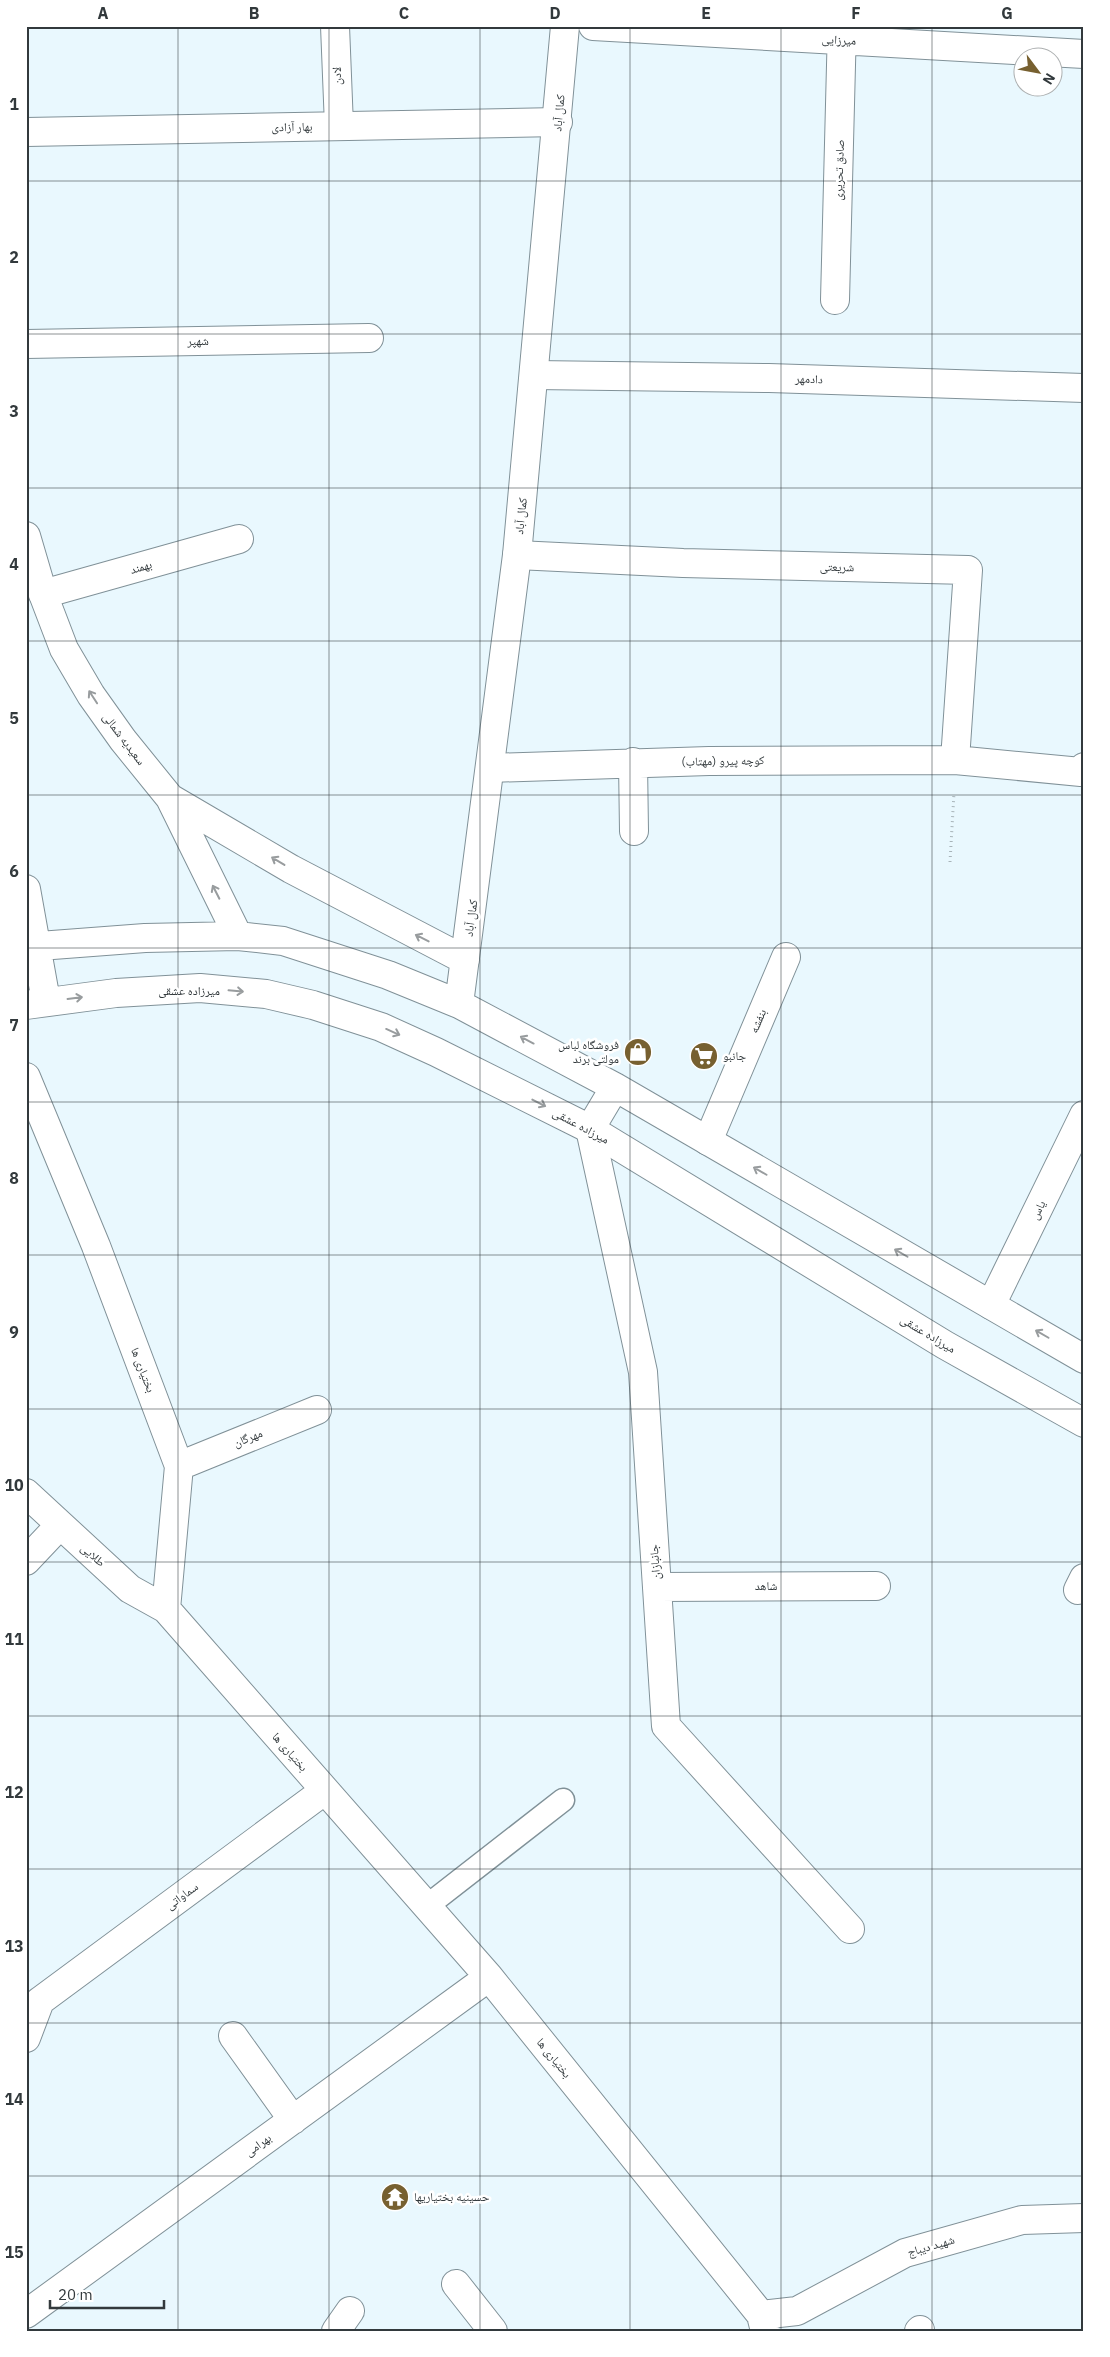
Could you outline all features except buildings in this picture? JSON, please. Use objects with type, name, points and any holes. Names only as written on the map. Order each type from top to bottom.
[{"type":"street","name":"لادن","points":[[335,26],[339,126]]},
{"type":"street","name":"کمال آباد","points":[[459,1004],[517,554],[558,122],[565,26]]},
{"type":"street","name":"میرزایی","points":[[594,26],[842,33],[1084,54]]},
{"type":"street","name":"صادق تحریری","points":[[835,300],[842,33]]},
{"type":"street","name":"بهار آزادی","points":[[26,132],[558,122]]},
{"type":"street","name":"شهپر","points":[[26,344],[369,338]]},
{"type":"street","name":"دادمهر","points":[[535,375],[769,378],[1084,388]]},
{"type":"street","name":"سعیدیه شمالی","points":[[26,536],[43,594],[64,649],[122,740],[170,798],[238,936]]},
{"type":"street","name":"بهمند","points":[[43,594],[239,539]]},
{"type":"street","name":"شریعتی","points":[[517,554],[682,563],[968,570],[955,760]]},
{"type":"street","name":"کوچه پیرو (مهتاب)","points":[[490,768],[634,762],[955,760],[1081,772],[1084,768]]},
{"type":"street","points":[[634,762],[634,831]]},
{"type":"street","points":[[170,798],[291,869],[465,960]]},
{"type":"street","points":[[26,889],[36,1003]]},
{"type":"street","points":[[32,946],[144,938],[238,936],[283,941],[388,974],[459,1004],[615,1087],[1084,1359]]},
{"type":"street","name":"بنفشه","points":[[708,1141],[786,957]]},
{"type":"street","name":"میرزاده عشقی","points":[[36,1003],[116,993],[200,988],[266,994],[313,1005],[389,1030],[590,1129],[945,1345],[1084,1423]]},
{"type":"street","name":"بختیاری ها","points":[[26,1077],[96,1246],[179,1466],[166,1609],[489,1977],[763,2323]]},
{"type":"street","points":[[590,1129],[615,1087]]},
{"type":"street","name":"یاس","points":[[991,1305],[1084,1114]]},
{"type":"street","name":"جانبازان","points":[[590,1129],[643,1372],[666,1726],[850,1929]]},
{"type":"street","name":"مهرگان","points":[[179,1466],[317,1410]]},
{"type":"street","name":"طلایی","points":[[26,1493],[130,1588],[166,1609]]},
{"type":"street","points":[[26,1561],[60,1525]]},
{"type":"street","name":"شاهد","points":[[657,1587],[876,1586]]},
{"type":"street","name":"سماواتی","points":[[33,2000],[324,1791]]},
{"type":"street","name":"بهرامی","points":[[26,2314],[489,1977]]},
{"type":"street","points":[[26,2038],[33,2000]]},
{"type":"street","points":[[233,2036],[292,2120]]},
{"type":"street","name":"شهید دیباج","points":[[763,2323],[797,2311],[905,2253],[1022,2220],[1084,2218]]},
{"type":"street","points":[[456,2284],[493,2331]]},
{"type":"lane","points":[[427,1906],[564,1800]]},
{"type":"path","points":[[950,862],[955,760]]},
{"type":"place","name":"فروشگاه لباس مولتی برند","points":[[638,1052]]},
{"type":"place","name":"جانبو","points":[[704,1056]]},
{"type":"place","name":"حسینیه بختیاریها","points":[[395,2197]]}]
